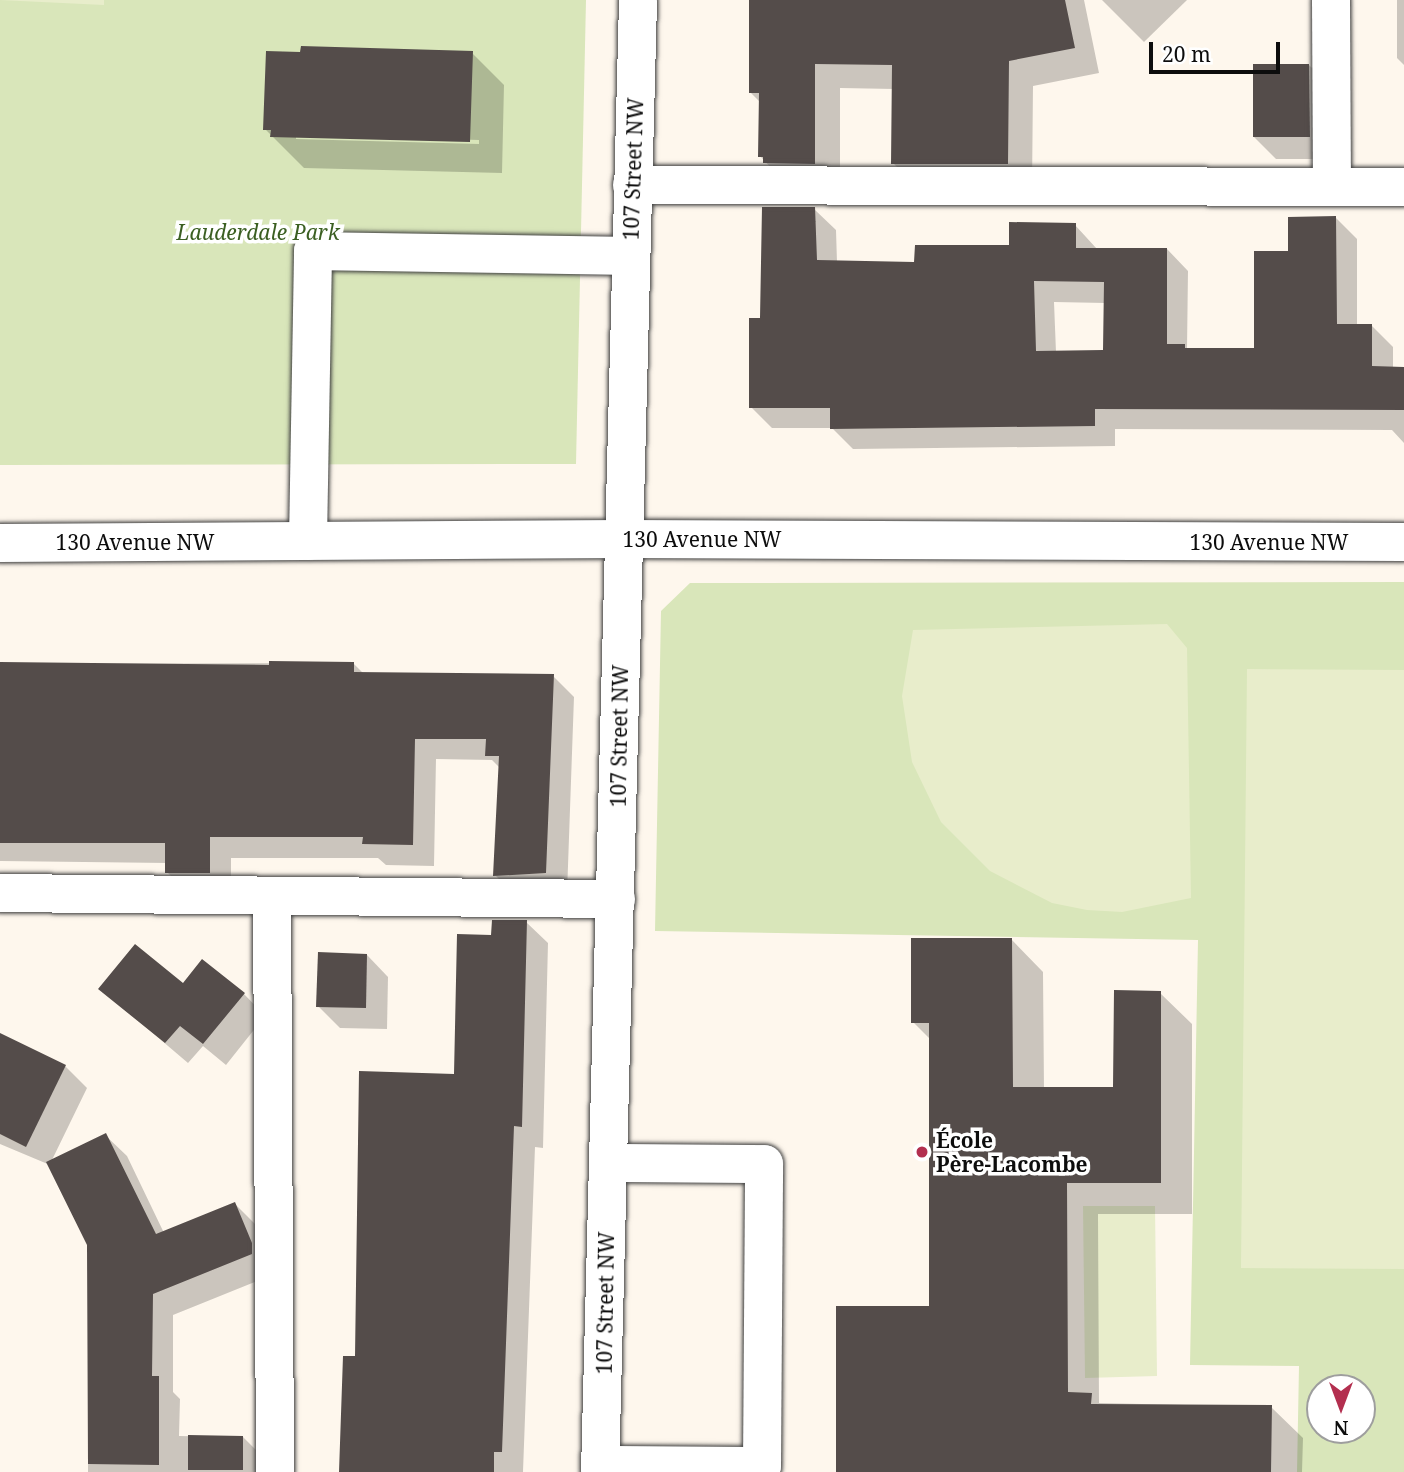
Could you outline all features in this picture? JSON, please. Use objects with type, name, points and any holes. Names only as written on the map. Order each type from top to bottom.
[{"type":"street","name":"107 Street NW","points":[[601,1469],[638,0]]},
{"type":"street","points":[[1331,0],[1332,186]]},
{"type":"street","points":[[632,185],[1404,187]]},
{"type":"street","points":[[308,541],[313,251],[631,256]]},
{"type":"street","name":"130 Avenue NW","points":[[0,543],[623,539],[1404,542]]},
{"type":"street","points":[[0,893],[616,899]]},
{"type":"street","points":[[272,896],[275,1472]]},
{"type":"street","points":[[601,1469],[762,1466],[764,1164],[608,1163]]},
{"type":"green space","name":"Lauderdale Park","points":[[0,0],[586,0],[576,464],[0,465]]},
{"type":"green space","points":[[0,0],[104,0],[104,5]]},
{"type":"green space","points":[[1404,582],[1404,1472],[1297,1472],[1299,1366],[1190,1365],[1198,940],[655,931],[661,611],[690,583]]},
{"type":"green space","points":[[1167,624],[1187,648],[1191,898],[1122,912],[1087,910],[1052,903],[990,871],[941,822],[912,762],[902,696],[913,630]]},
{"type":"green space","points":[[1247,669],[1404,670],[1404,1269],[1241,1268]]},
{"type":"green space","points":[[1083,1206],[1155,1206],[1157,1376],[1085,1378]]},
{"type":"building","points":[[749,0],[1065,0],[1075,48],[1009,61],[1008,164],[891,164],[892,65],[815,64],[815,164],[763,163],[763,157],[758,157],[759,93],[749,93]]},
{"type":"building","points":[[301,46],[473,51],[470,142],[270,137],[271,130],[263,130],[266,51],[300,52]]},
{"type":"building","points":[[1253,64],[1309,64],[1310,137],[1253,137]]},
{"type":"building","points":[[762,207],[815,207],[817,260],[914,262],[915,245],[1009,245],[1009,222],[1076,223],[1076,248],[1167,248],[1167,344],[1185,344],[1185,348],[1254,348],[1254,251],[1288,251],[1288,217],[1336,216],[1337,324],[1372,324],[1372,366],[1404,367],[1404,410],[1095,409],[1095,426],[830,429],[830,408],[749,408],[749,318],[760,318]],"holes":[[[1034,281],[1104,282],[1103,350],[1036,351]]]},
{"type":"building","points":[[269,661],[354,662],[354,672],[554,674],[546,873],[493,876],[499,756],[485,756],[486,739],[415,739],[413,845],[362,844],[363,837],[210,837],[210,873],[165,873],[165,843],[0,843],[0,662],[269,665]]},
{"type":"building","points":[[492,920],[527,920],[522,1127],[514,1126],[502,1452],[494,1452],[494,1472],[339,1472],[343,1356],[355,1356],[359,1071],[454,1074],[457,934],[491,935]]},
{"type":"building","points":[[911,938],[1012,938],[1013,1087],[1113,1087],[1114,990],[1161,991],[1161,1183],[1067,1183],[1068,1392],[1092,1393],[1091,1404],[1272,1405],[1271,1472],[836,1472],[836,1306],[929,1306],[929,1023],[911,1023]]},
{"type":"building","points":[[135,944],[183,983],[202,959],[245,993],[203,1044],[180,1026],[165,1043],[98,989]]},
{"type":"building","points":[[318,952],[367,954],[366,1008],[316,1007]]},
{"type":"building","points":[[0,1033],[66,1065],[26,1147],[0,1134]]},
{"type":"building","points":[[106,1133],[156,1234],[235,1202],[252,1243],[252,1254],[153,1294],[152,1376],[159,1376],[159,1465],[88,1464],[87,1245],[46,1162]]},
{"type":"building","points":[[188,1435],[243,1436],[243,1470],[188,1470]]},
{"type":"place","name":"École Père-Lacombe","points":[[922,1152]]}]
